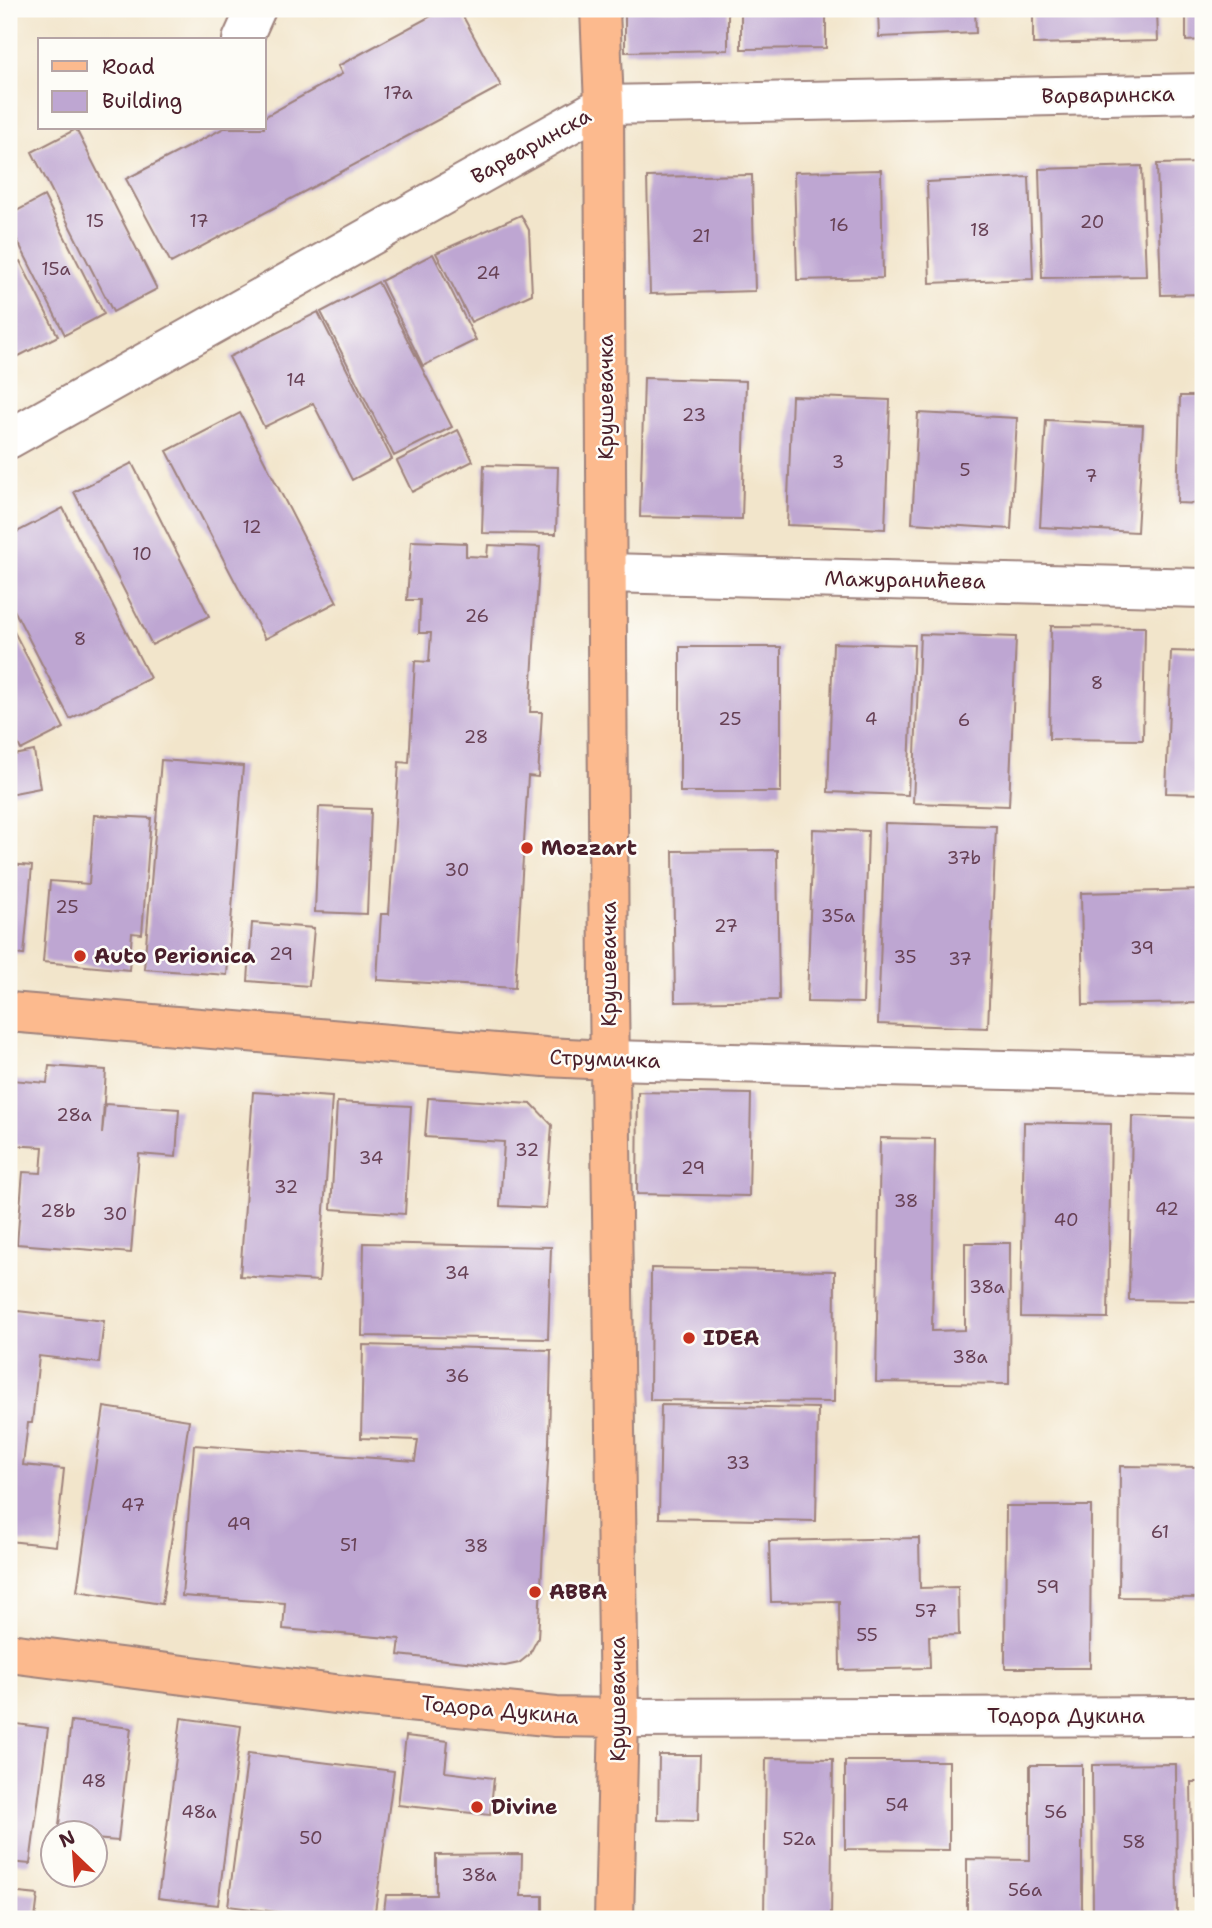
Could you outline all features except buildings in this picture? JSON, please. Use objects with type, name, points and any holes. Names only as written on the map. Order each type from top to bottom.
[{"type":"main road","name":"Крушевачка","points":[[600,9],[604,105],[610,1060],[619,1718],[614,1919]]},
{"type":"main road","name":"Струмичка","points":[[9,1012],[545,1057],[610,1060]]},
{"type":"main road","name":"Тодора Дукина","points":[[9,1653],[359,1697],[556,1717],[619,1718]]},
{"type":"street","points":[[244,38],[256,9]]},
{"type":"street","name":"Варваринска","points":[[9,439],[604,105],[1203,93]]},
{"type":"street","name":"Мажуранићева","points":[[607,573],[1203,588]]},
{"type":"street","name":"Струмичка","points":[[610,1060],[1203,1075]]},
{"type":"street","name":"Тодора Дукина","points":[[619,1718],[1203,1716]]},
{"type":"place","name":"Mozzart","points":[[527,848]]},
{"type":"place","name":"Auto Perionica","points":[[80,956]]},
{"type":"place","name":"IDEA","points":[[689,1338]]},
{"type":"place","name":"ABBA","points":[[535,1592]]},
{"type":"place","name":"Divine","points":[[477,1807]]}]
